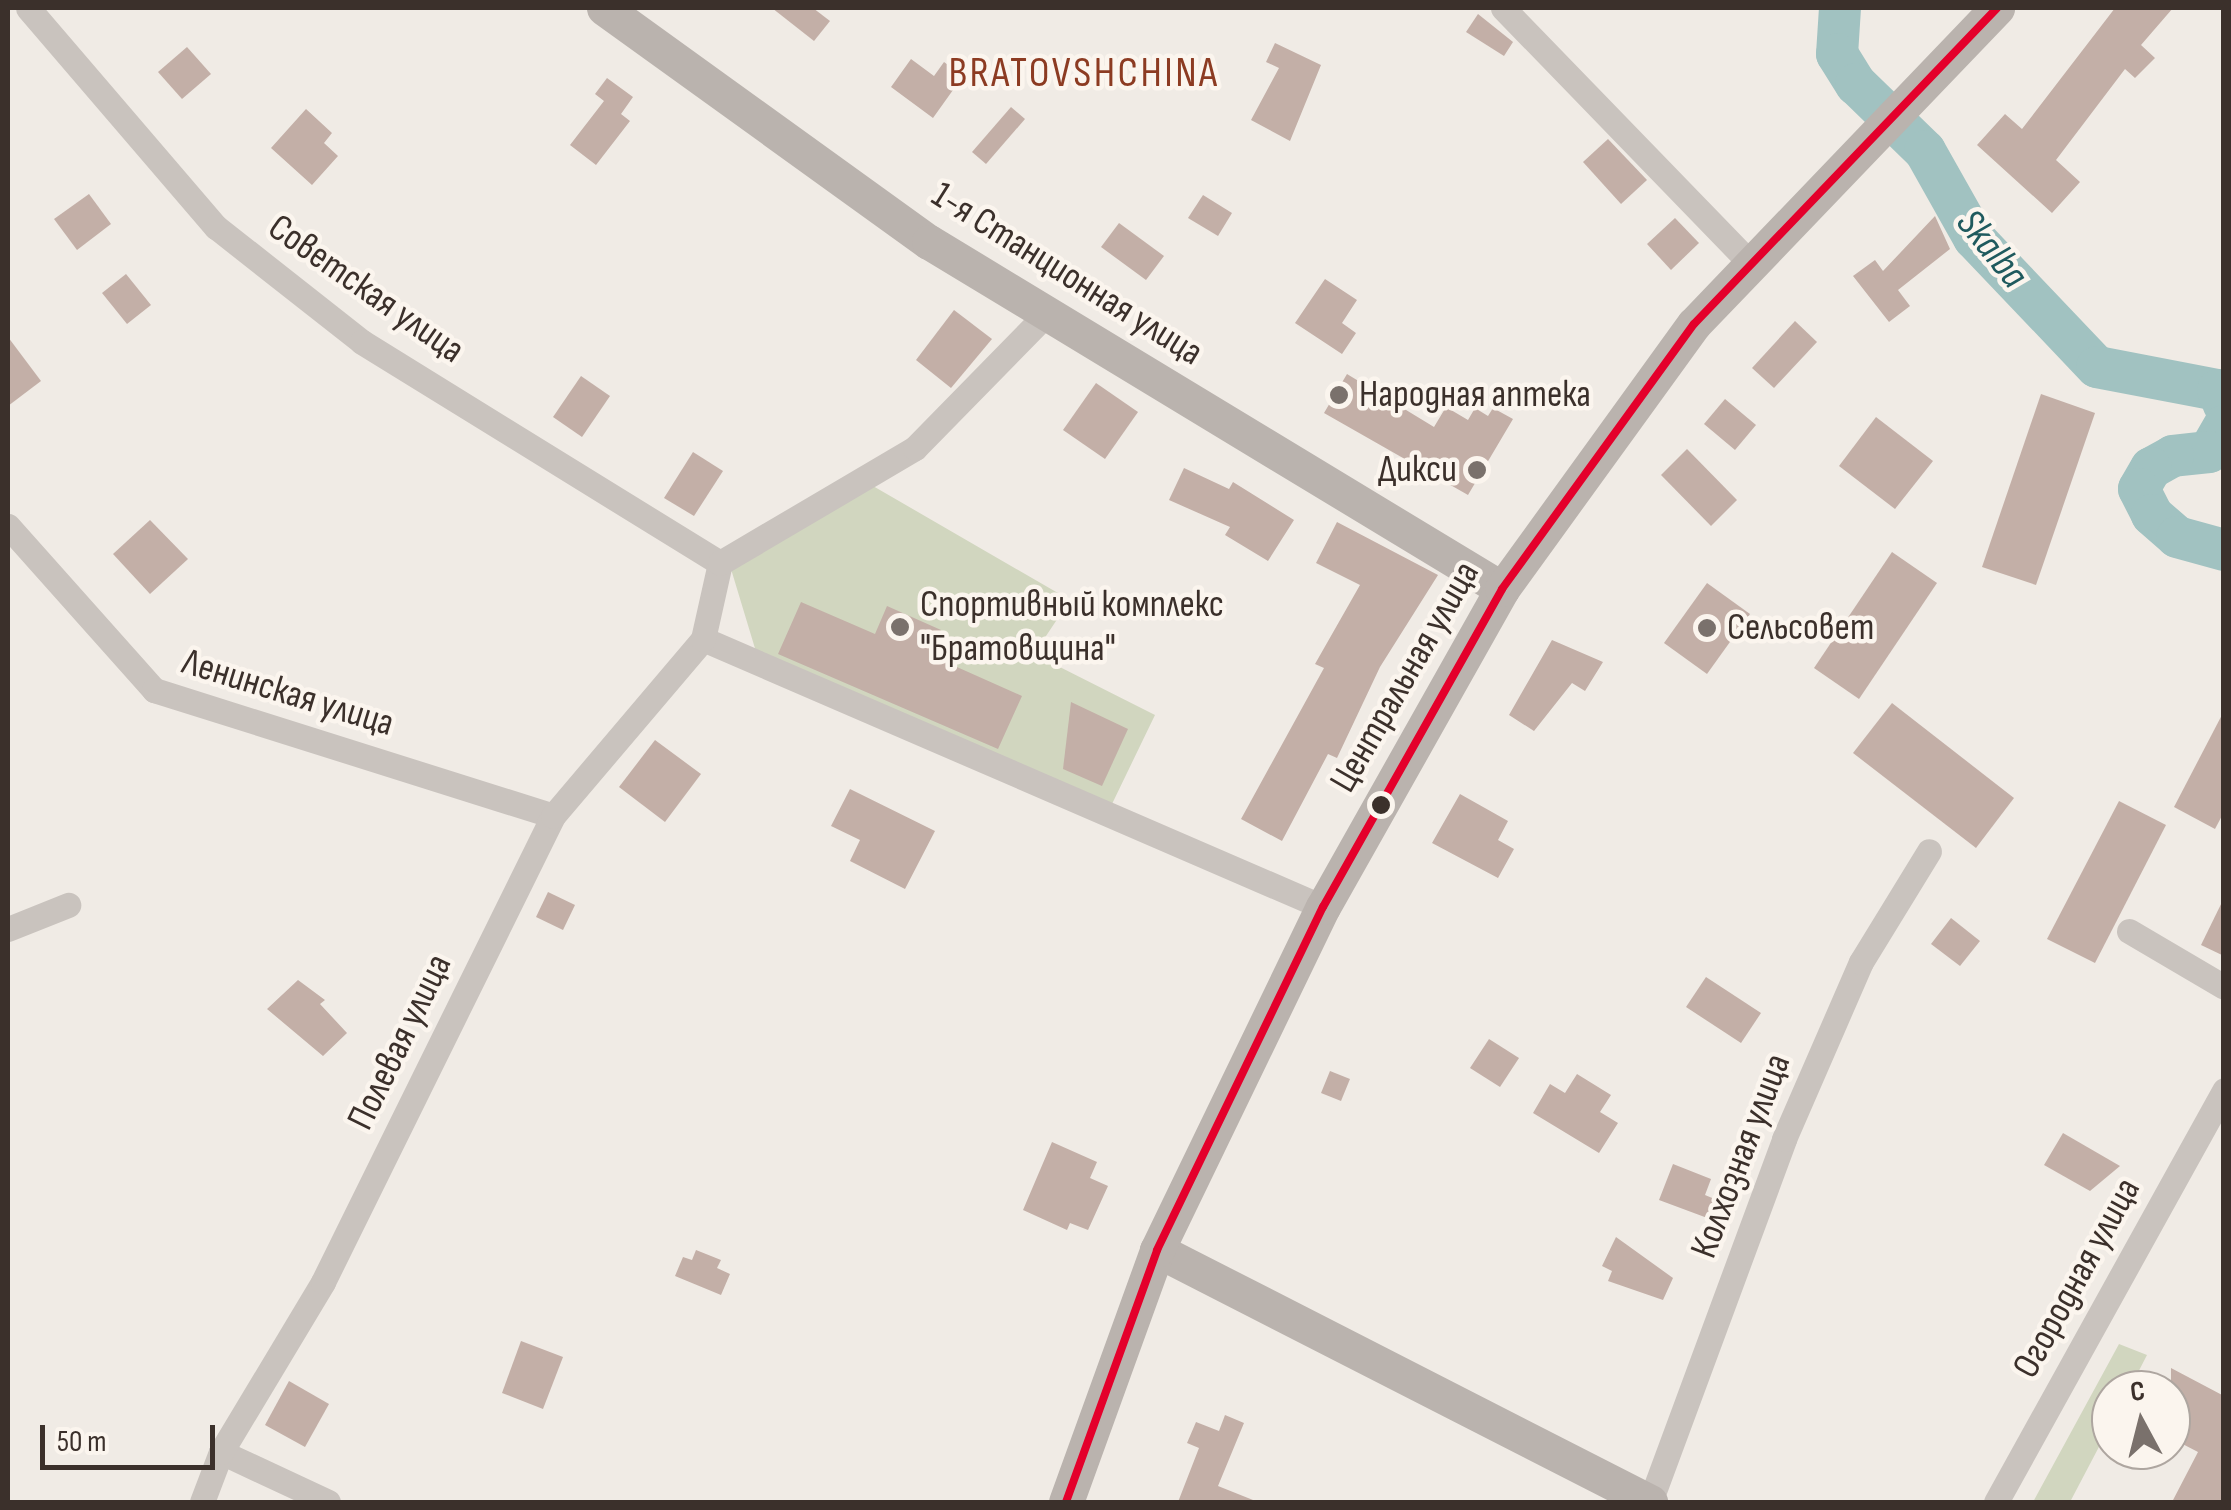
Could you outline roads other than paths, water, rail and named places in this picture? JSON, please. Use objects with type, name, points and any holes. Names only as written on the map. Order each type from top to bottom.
[{"type":"main road","name":"1-я Станционная улица","points":[[604,8],[929,242],[1502,589]]},
{"type":"main road","name":"Центральная улица","points":[[1066,1502],[1156,1250],[1322,907],[1502,589],[1694,324],[1867,150],[1997,8]]},
{"type":"main road","points":[[1156,1250],[1650,1502]]},
{"type":"street","name":"Советская улица","points":[[28,8],[216,227],[362,342],[720,564]]},
{"type":"street","points":[[1503,8],[1753,266]]},
{"type":"street","points":[[1047,314],[914,448],[720,564],[703,639],[1322,907]]},
{"type":"street","name":"Ленинская улица","points":[[8,526],[154,690],[553,816]]},
{"type":"street","name":"Полевая улица","points":[[202,1502],[221,1452],[323,1282],[553,816],[703,639]]},
{"type":"street","name":"Колхозная улица","points":[[1650,1502],[1784,1139],[1862,962],[1929,851]]},
{"type":"street","points":[[8,929],[68,905]]},
{"type":"street","points":[[2128,932],[2224,987]]},
{"type":"street","name":"Огородная улица","points":[[1996,1502],[2224,1090]]},
{"type":"street","points":[[221,1452],[328,1502]]},
{"type":"waterway","name":"Skalba","points":[[1840,8],[1837,54],[1856,84],[1925,151],[1974,238],[2097,367],[2218,390],[2224,405]]},
{"type":"waterway","name":"Skalba","points":[[2224,426],[2209,452],[2173,456],[2151,468],[2139,489],[2152,515],[2177,537],[2224,550]]},
{"type":"place","name":"Народная аптека","points":[[1339,395]]},
{"type":"place","name":"Дикси","points":[[1477,470]]},
{"type":"place","name":"Спортивный комплекс \"Братовщина\"","points":[[900,627]]},
{"type":"place","name":"Сельсовет","points":[[1707,628]]},
{"type":"district","name":"BRATOVSHCHINA","points":[[1084,74]]}]
